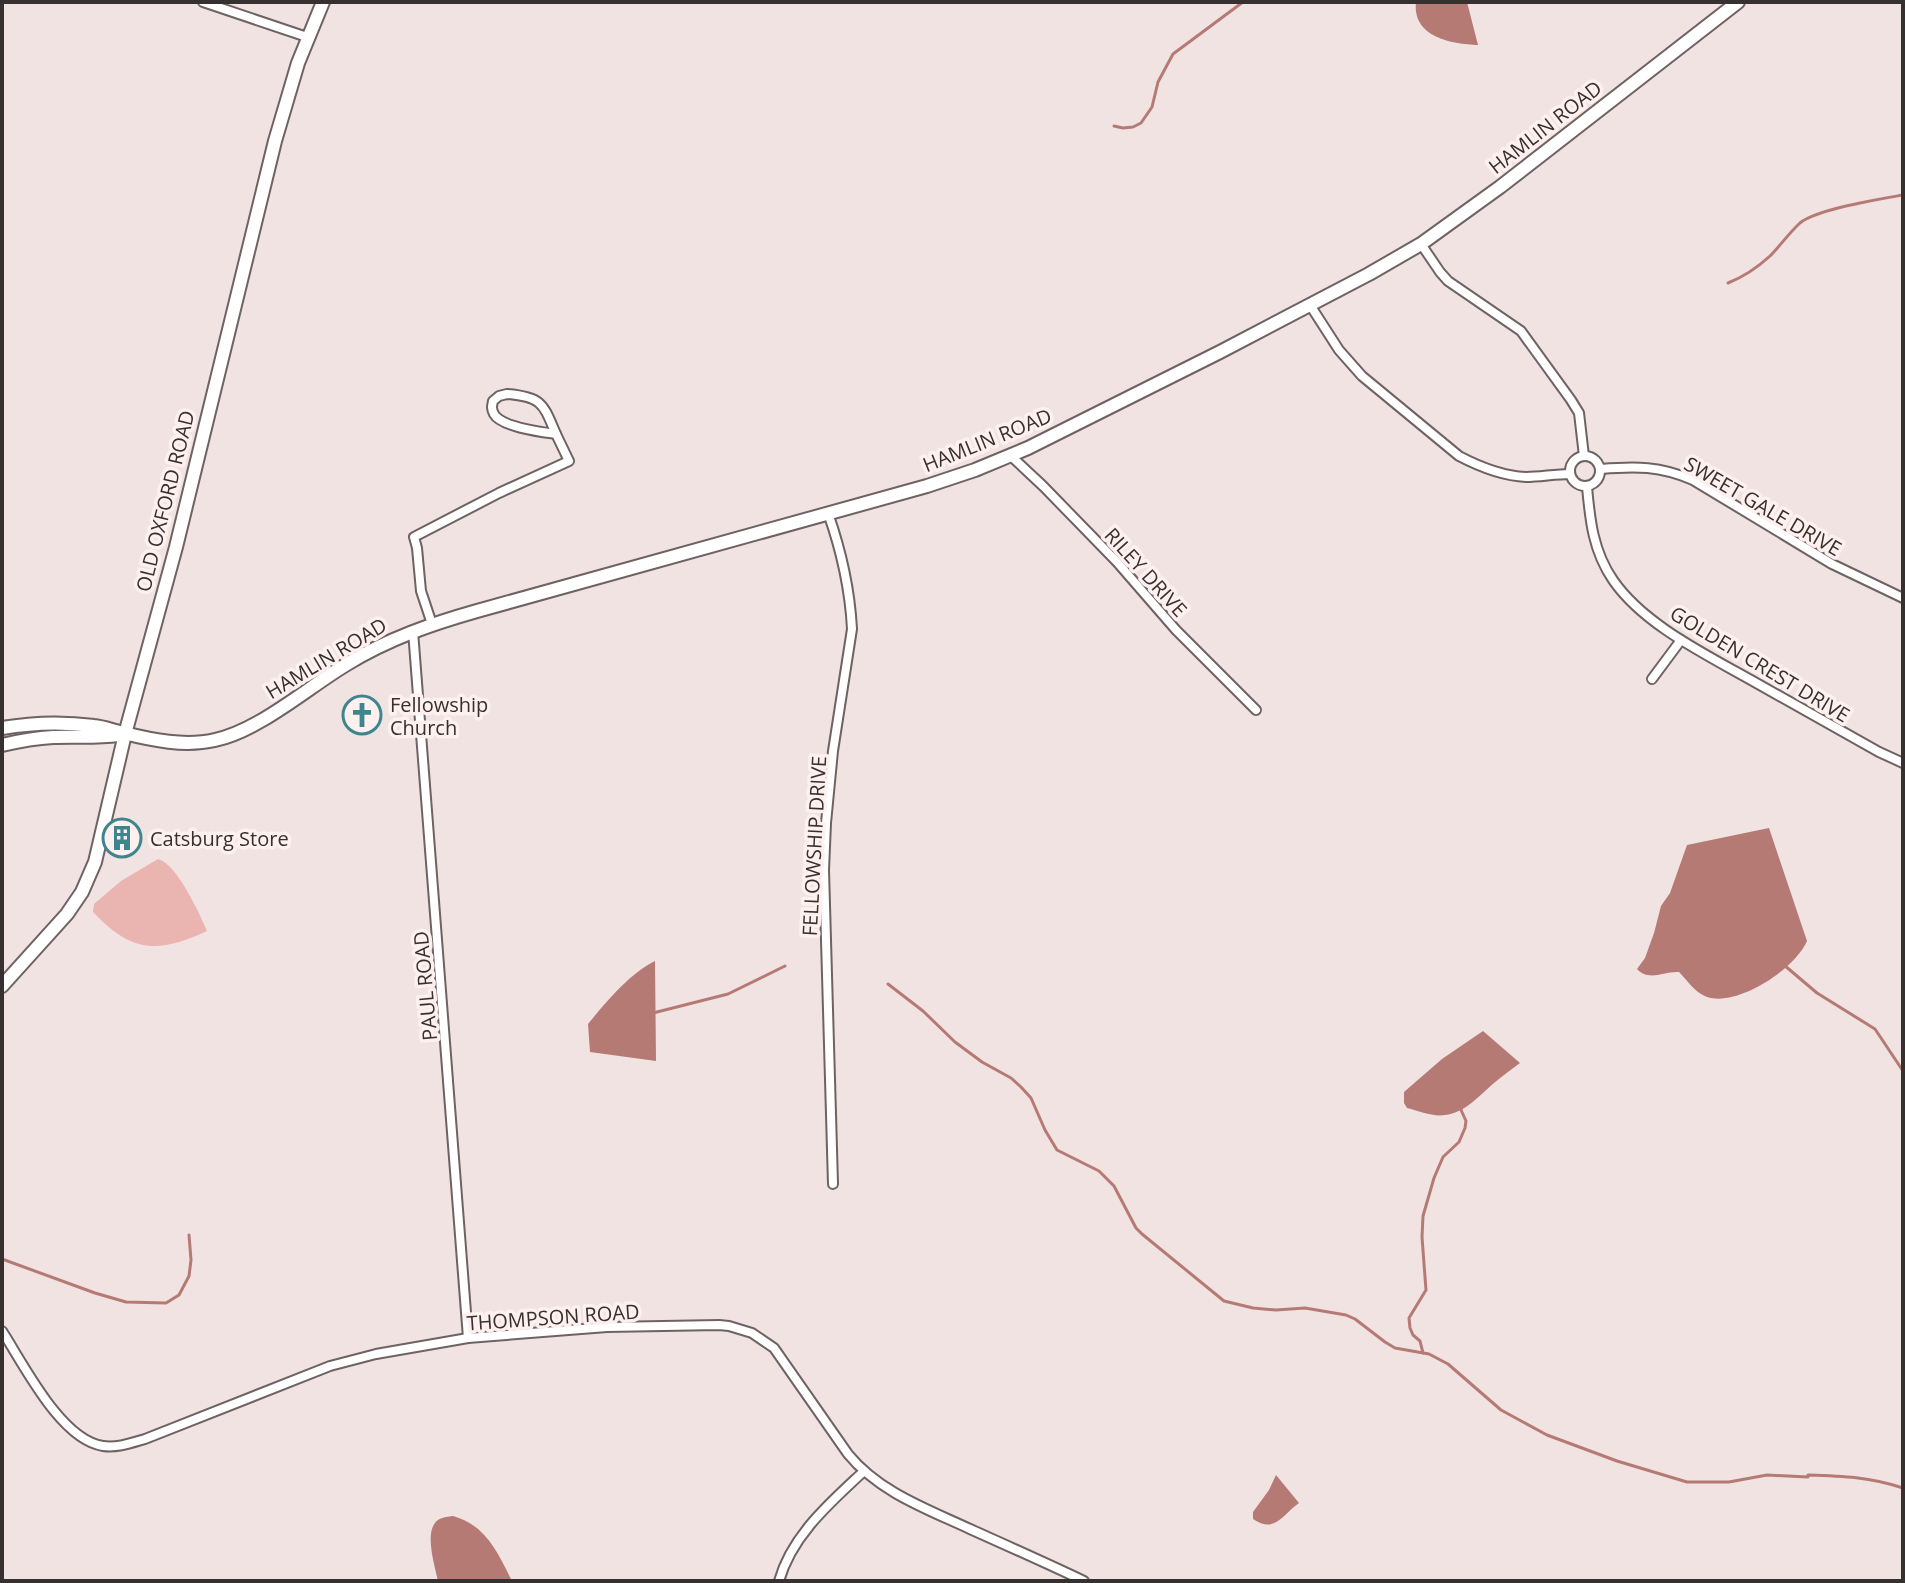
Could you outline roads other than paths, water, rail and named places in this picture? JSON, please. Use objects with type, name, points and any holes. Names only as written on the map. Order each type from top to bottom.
[{"type":"street","points":[[203,2],[307,37]]},
{"type":"street","name":"OLD OXFORD ROAD","points":[[2,986],[67,914],[90,876],[99,849],[125,734],[176,547],[275,141],[307,37],[323,2]]},
{"type":"street","name":"HAMLIN ROAD","points":[[125,734],[189,743],[221,739],[259,721],[350,662],[432,624],[951,478],[1011,456],[1310,305],[1421,244],[1500,187],[1738,2]]},
{"type":"street","points":[[1421,244],[1448,281],[1521,331],[1579,413],[1584,456]]},
{"type":"street","points":[[1310,305],[1339,350],[1362,376],[1459,456],[1504,475],[1570,474]]},
{"type":"street","points":[[432,624],[421,591],[414,537],[569,461],[545,407],[540,403],[507,394],[493,401],[496,418],[514,426],[556,434]]},
{"type":"street","name":"RILEY DRIVE","points":[[1011,456],[1117,562],[1176,630],[1256,710]]},
{"type":"street","points":[[1584,456],[1595,459],[1601,469],[1597,481],[1587,487],[1576,483],[1570,474],[1573,462],[1584,456]]},
{"type":"street","name":"SWEET GALE DRIVE","points":[[1601,469],[1651,467],[1693,480],[1832,564],[1903,598]]},
{"type":"street","name":"GOLDEN CREST DRIVE","points":[[1587,487],[1593,538],[1599,555],[1623,594],[1640,609],[1681,640],[1903,763]]},
{"type":"street","name":"FELLOWSHIP DRIVE","points":[[828,513],[841,558],[852,629],[833,751],[824,870],[833,1184]]},
{"type":"street","name":"PAUL ROAD","points":[[413,631],[468,1338]]},
{"type":"street","points":[[1652,679],[1681,640]]},
{"type":"street","points":[[2,728],[43,724],[95,726],[125,734]]},
{"type":"street","points":[[2,745],[53,737],[125,734]]},
{"type":"street","name":"THOMPSON ROAD","points":[[2,1331],[68,1428],[86,1441],[108,1447],[145,1439],[330,1366],[376,1354],[468,1338],[642,1325],[719,1325],[741,1329],[774,1348],[848,1454],[879,1483],[912,1502],[1084,1581]]},
{"type":"street","points":[[779,1581],[798,1539],[864,1471]]},
{"type":"waterway","points":[[1114,126],[1133,127],[1141,123],[1152,107],[1158,82],[1173,54],[1243,2]]},
{"type":"waterway","points":[[1728,283],[1760,264],[1808,218],[1849,205],[1903,195]]},
{"type":"waterway","points":[[1784,965],[1817,993],[1875,1029],[1903,1071]]},
{"type":"waterway","points":[[653,1013],[728,994],[785,966]]},
{"type":"waterway","points":[[888,984],[923,1011],[955,1042],[1021,1087],[1031,1098],[1057,1150],[1099,1171],[1114,1186],[1136,1228],[1224,1301],[1253,1308],[1305,1308],[1346,1315],[1395,1348],[1429,1354],[1448,1364],[1501,1410],[1547,1435],[1687,1482],[1729,1482],[1767,1475],[1808,1475],[1879,1481],[1903,1488]]},
{"type":"waterway","points":[[1423,1353],[1420,1341],[1410,1328],[1409,1318],[1426,1290],[1423,1216],[1443,1157],[1459,1142],[1465,1128],[1462,1106]]},
{"type":"waterway","points":[[2,1259],[126,1302],[166,1303],[179,1295],[189,1276],[189,1235]]},
{"type":"place","name":"Fellowship Church","points":[[362,715]]},
{"type":"place","name":"Catsburg Store","points":[[122,838]]}]
